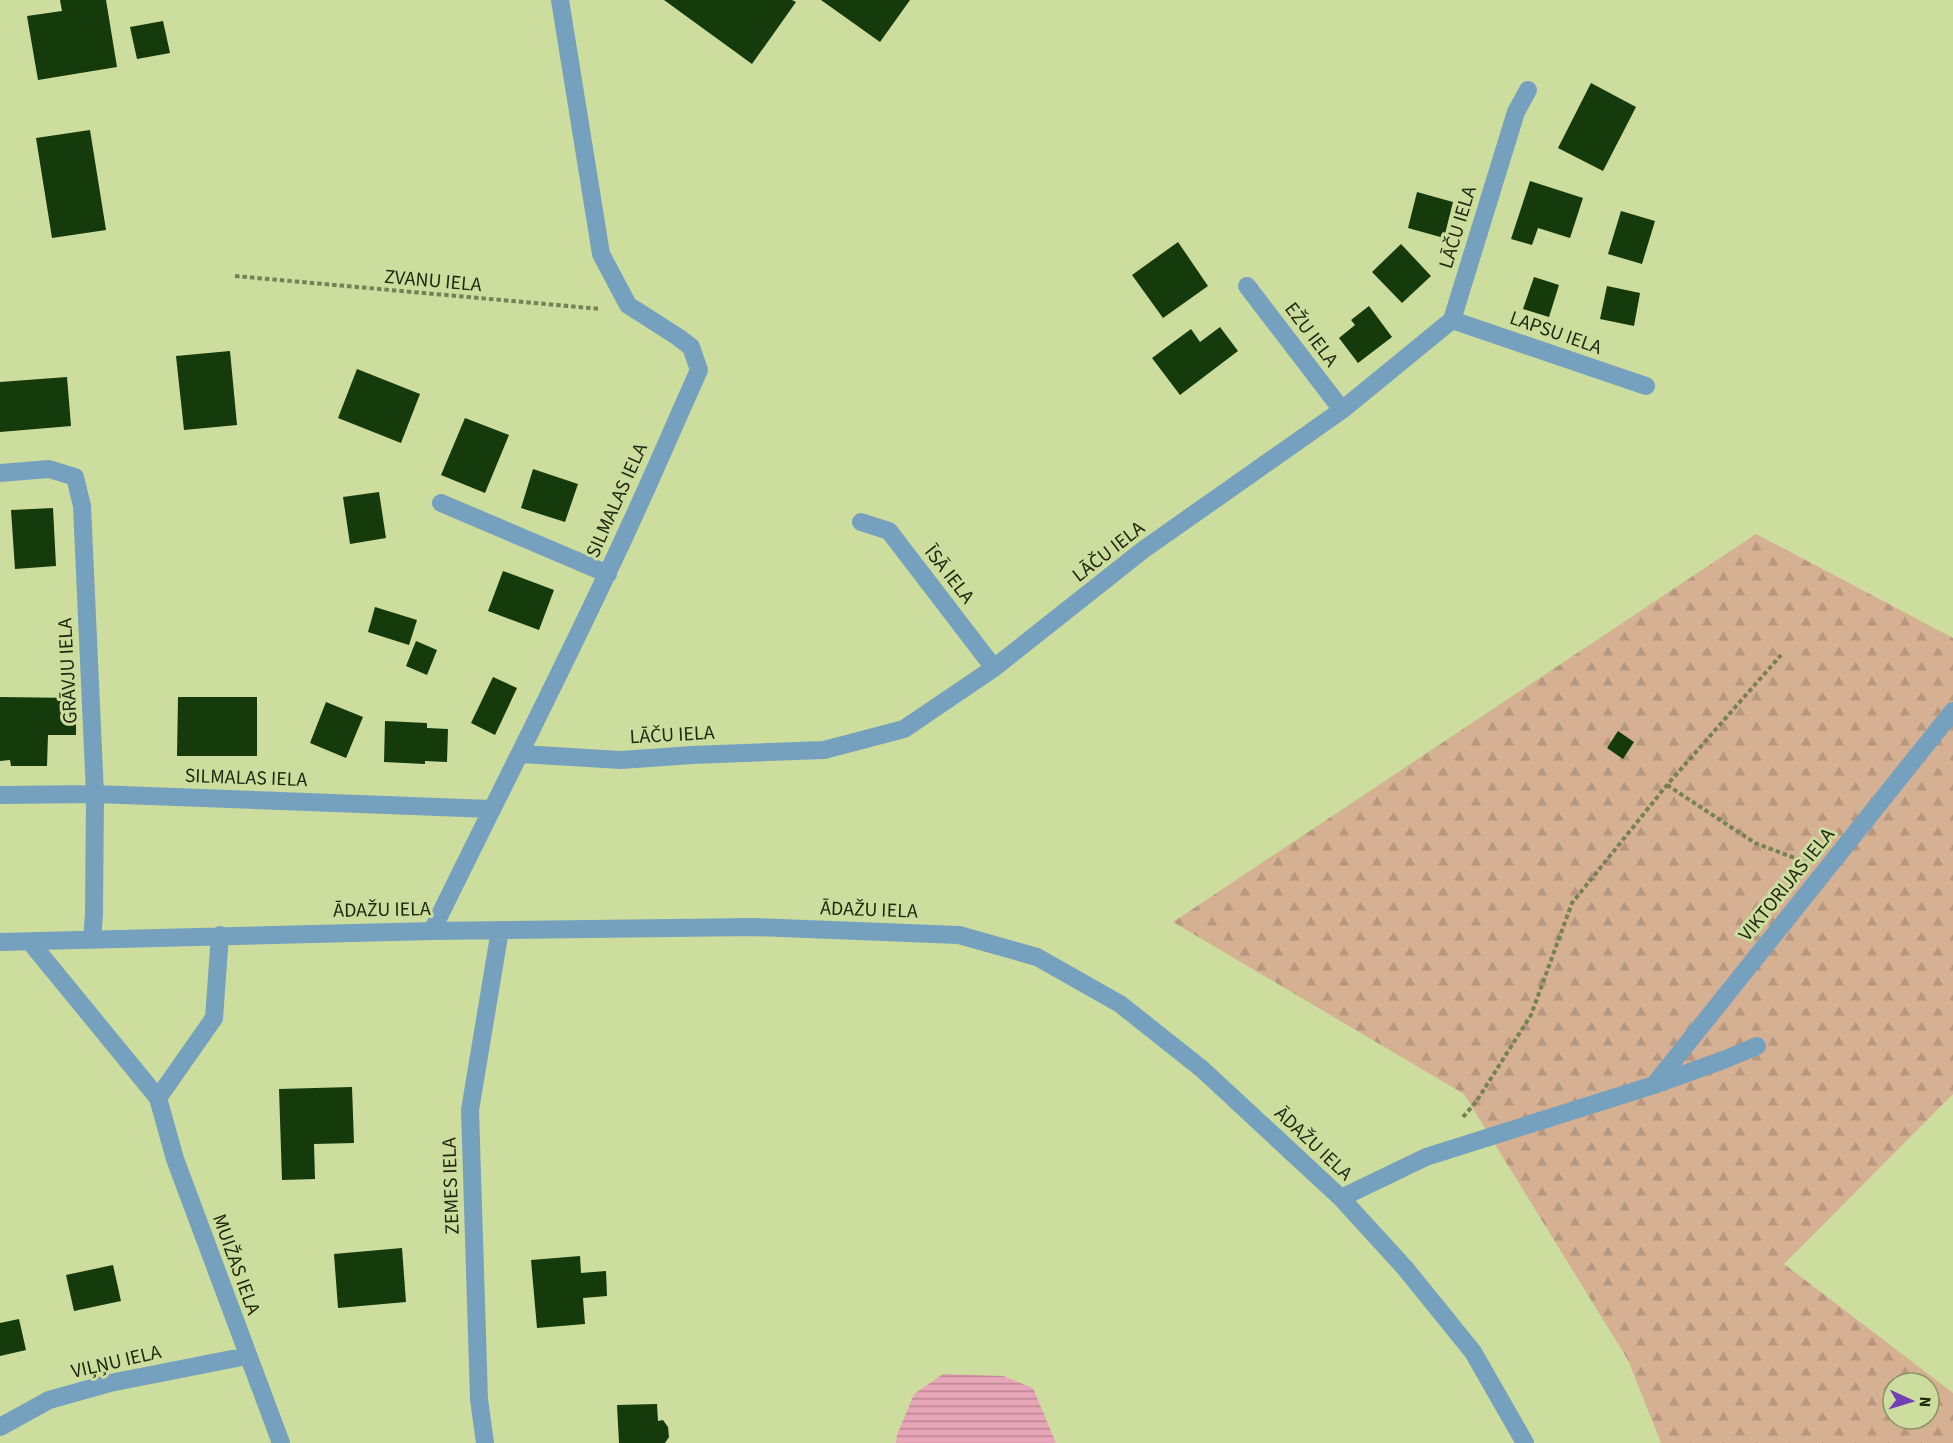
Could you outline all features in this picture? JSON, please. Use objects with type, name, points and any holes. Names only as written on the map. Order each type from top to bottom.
[{"type":"street","points":[[560,0],[601,254],[628,305]]},
{"type":"street","name":"LĀČU IELA","points":[[521,754],[621,760],[824,750],[904,729],[994,668],[1143,550],[1342,410],[1452,320],[1516,112],[1528,90]]},
{"type":"street","name":"EŽU IELA","points":[[1247,286],[1342,410]]},
{"type":"street","name":"SILMALAS IELA","points":[[432,931],[608,574],[699,370],[691,347],[628,305]]},
{"type":"street","name":"LAPSU IELA","points":[[1452,320],[1646,386]]},
{"type":"street","name":"GRĀVJU IELA","points":[[0,473],[49,469],[75,477],[82,506],[95,794],[92,940]]},
{"type":"street","points":[[441,503],[608,574]]},
{"type":"street","name":"ĪSĀ IELA","points":[[861,522],[888,531],[994,668]]},
{"type":"street","name":"VIKTORIJAS IELA","points":[[1654,1085],[1953,711]]},
{"type":"street","name":"SILMALAS IELA","points":[[0,795],[95,794],[491,809]]},
{"type":"street","name":"ĀDAŽU IELA","points":[[0,942],[432,931],[753,927],[959,935],[1037,957],[1120,1004],[1202,1069],[1341,1198],[1405,1268],[1473,1352],[1525,1443]]},
{"type":"street","name":"ZEMES IELA","points":[[485,1443],[479,1398],[470,1110],[500,930]]},
{"type":"street","points":[[158,1098],[214,1018],[220,936]]},
{"type":"street","name":"MUIŽAS IELA","points":[[31,943],[158,1098],[175,1159],[281,1443]]},
{"type":"street","points":[[1341,1198],[1426,1157],[1654,1085],[1757,1046]]},
{"type":"street","name":"VIĻŅU IELA","points":[[0,1427],[49,1400],[110,1383],[247,1356]]},
{"type":"path","name":"ZVANU IELA","points":[[235,276],[597,310],[628,305]]},
{"type":"path","points":[[1462,1118],[1476,1102],[1531,1015],[1572,903],[1666,785],[1781,655]]},
{"type":"path","points":[[1666,785],[1755,843],[1826,870]]},
{"type":"green space","points":[[1756,534],[1953,638],[1953,1094],[1784,1264],[1924,1371],[1881,1371],[1881,1431],[1941,1431],[1941,1384],[1953,1393],[1953,1443],[1661,1443],[1628,1360],[1464,1094],[1173,922]]},
{"type":"shaded area","points":[[943,1374],[1003,1376],[1033,1388],[1056,1443],[896,1443],[897,1435],[914,1394]]},
{"type":"building","points":[[60,0],[106,0],[117,67],[38,80],[27,16],[62,11]]},
{"type":"building","points":[[664,0],[792,0],[796,2],[752,64]]},
{"type":"building","points":[[821,0],[910,0],[880,42]]},
{"type":"building","points":[[163,21],[170,53],[137,59],[130,27]]},
{"type":"building","points":[[1591,83],[1636,107],[1603,171],[1558,148]]},
{"type":"building","points":[[90,130],[106,230],[52,238],[36,138]]},
{"type":"building","points":[[1530,181],[1583,198],[1570,238],[1538,228],[1532,245],[1511,239]]},
{"type":"building","points":[[1417,192],[1453,202],[1444,238],[1408,228]]},
{"type":"building","points":[[1621,211],[1655,221],[1642,264],[1608,254]]},
{"type":"building","points":[[1178,242],[1208,286],[1163,318],[1132,275]]},
{"type":"building","points":[[1401,244],[1431,276],[1402,303],[1372,272]]},
{"type":"building","points":[[1534,277],[1559,285],[1549,317],[1523,309]]},
{"type":"building","points":[[1607,286],[1640,293],[1634,326],[1600,319]]},
{"type":"building","points":[[1369,306],[1392,337],[1358,363],[1339,338],[1355,325],[1351,320]]},
{"type":"building","points":[[1220,327],[1238,351],[1180,395],[1152,358],[1191,329],[1200,342]]},
{"type":"building","points":[[230,351],[237,425],[184,430],[176,356]]},
{"type":"building","points":[[357,369],[420,394],[401,443],[338,418]]},
{"type":"building","points":[[67,377],[71,426],[0,432],[0,382]]},
{"type":"building","points":[[465,418],[509,435],[485,493],[441,475]]},
{"type":"building","points":[[533,469],[578,484],[565,522],[521,508]]},
{"type":"building","points":[[379,492],[386,538],[350,544],[343,497]]},
{"type":"building","points":[[53,508],[56,566],[15,569],[11,510]]},
{"type":"building","points":[[503,571],[554,590],[539,630],[488,611]]},
{"type":"building","points":[[375,607],[417,620],[409,645],[368,632]]},
{"type":"building","points":[[416,641],[437,650],[427,675],[406,666]]},
{"type":"building","points":[[493,677],[517,688],[495,735],[471,723]]},
{"type":"building","points":[[0,697],[76,698],[76,735],[48,735],[47,766],[11,766],[10,760],[0,761]]},
{"type":"building","points":[[178,697],[257,697],[257,756],[177,756]]},
{"type":"building","points":[[326,702],[363,717],[346,758],[310,743]]},
{"type":"building","points":[[385,721],[427,723],[427,728],[448,729],[447,762],[425,761],[425,764],[384,762]]},
{"type":"building","points":[[1618,731],[1634,742],[1623,759],[1607,748]]},
{"type":"building","points":[[352,1087],[354,1143],[314,1144],[315,1179],[282,1180],[279,1089]]},
{"type":"building","points":[[402,1248],[406,1302],[338,1308],[334,1254]]},
{"type":"building","points":[[580,1256],[581,1273],[606,1271],[607,1296],[583,1298],[585,1324],[537,1328],[531,1260]]},
{"type":"building","points":[[113,1265],[121,1301],[74,1311],[66,1275]]},
{"type":"building","points":[[19,1319],[26,1350],[0,1356],[0,1323]]},
{"type":"building","points":[[657,1404],[658,1421],[663,1420],[668,1427],[669,1437],[665,1443],[619,1443],[617,1405]]}]
